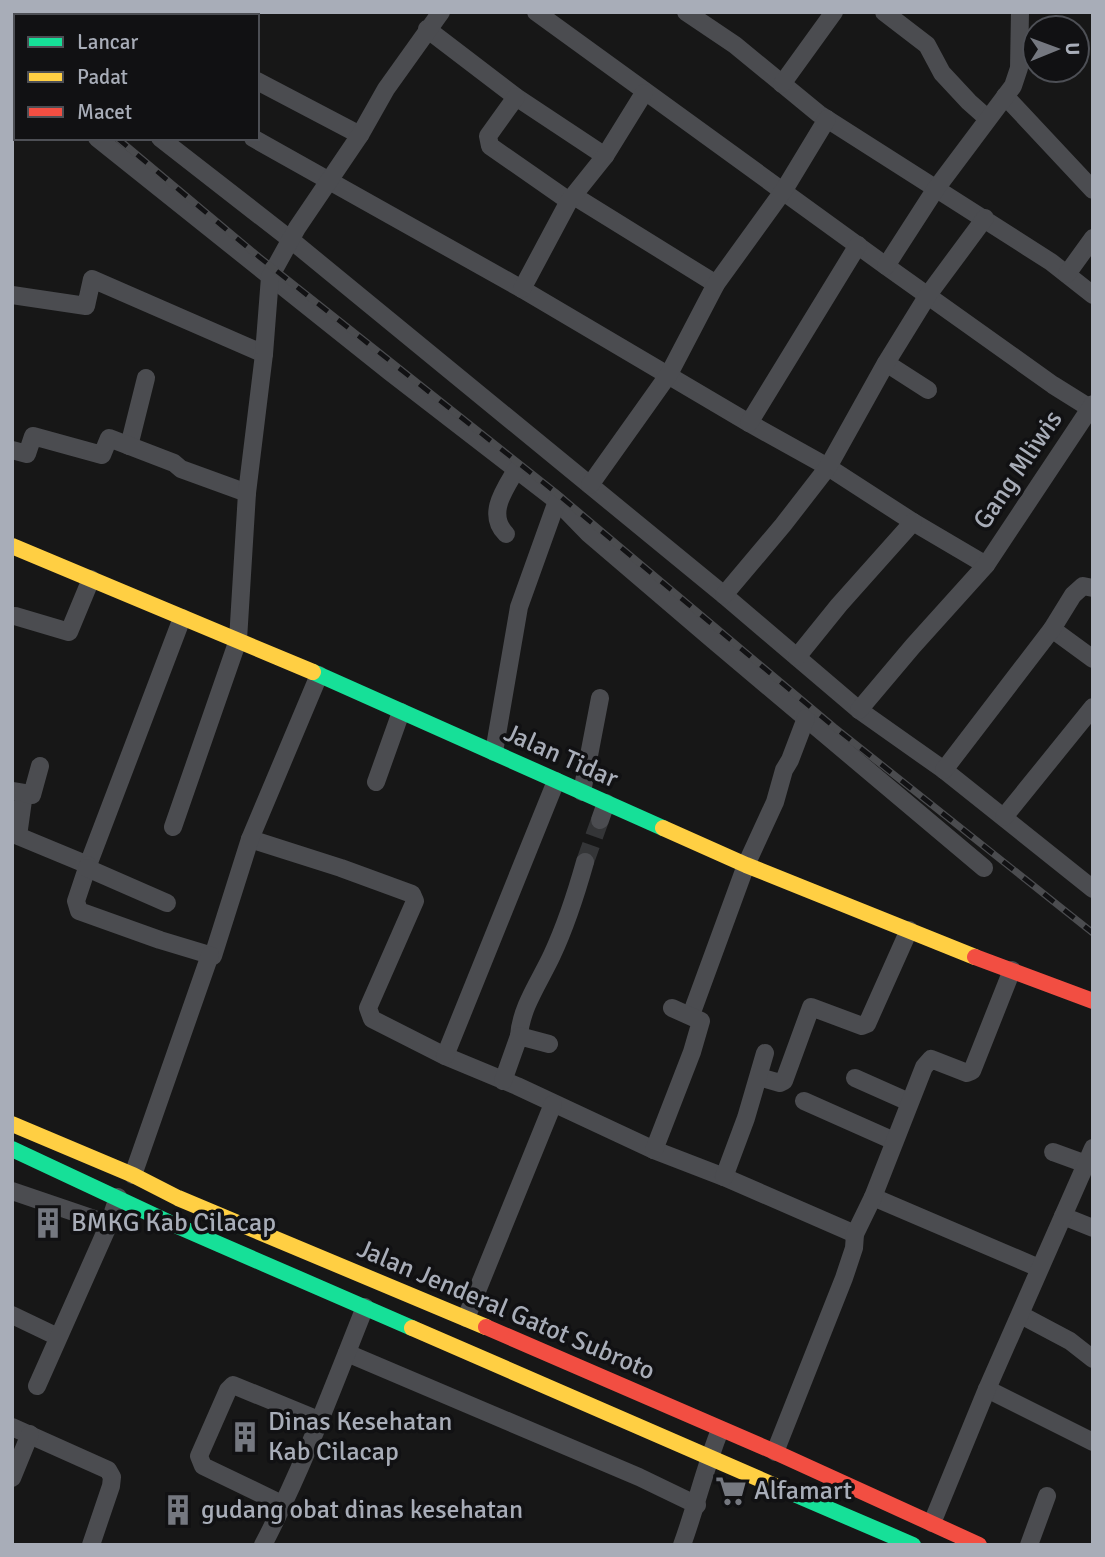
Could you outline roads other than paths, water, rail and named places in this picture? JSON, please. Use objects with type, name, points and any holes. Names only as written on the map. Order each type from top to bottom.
[{"type":"main road","name":"Jalan Tidar","points":[[12,546],[238,640],[494,752],[582,792],[603,812],[747,865],[1093,1001]]},
{"type":"main road","name":"Jalan Jenderal Gatot Subroto","points":[[12,1124],[133,1175],[178,1198],[376,1279],[775,1452],[979,1545]]},
{"type":"main road","name":"Jalan Jenderal Gatot Subroto","points":[[12,1149],[168,1222],[913,1545]]},
{"type":"main road","points":[[365,1307],[376,1279]]},
{"type":"street","points":[[173,827],[238,640],[247,493],[264,354],[270,277],[290,240],[360,135],[386,89],[440,12]]},
{"type":"street","points":[[536,12],[644,93],[784,190],[1053,385],[1092,407]]},
{"type":"street","points":[[686,12],[734,45],[827,119],[936,190],[985,218],[1093,295]]},
{"type":"street","points":[[782,84],[834,12]]},
{"type":"street","points":[[884,12],[928,44],[942,73],[987,118]]},
{"type":"street","points":[[886,266],[936,190],[1013,86],[1019,68],[1020,12]]},
{"type":"street","points":[[427,29],[516,97],[605,156]]},
{"type":"street","points":[[259,81],[360,135]]},
{"type":"street","points":[[522,289],[572,199],[605,156],[644,93]]},
{"type":"street","points":[[1005,96],[1093,190]]},
{"type":"street","points":[[516,97],[488,136],[490,146],[572,199],[716,284]]},
{"type":"street","points":[[590,485],[669,374],[716,284],[784,190],[827,119]]},
{"type":"street","points":[[99,140],[557,501],[589,534],[984,868]]},
{"type":"street","points":[[163,140],[290,240],[590,485],[859,710],[944,769],[1090,882]]},
{"type":"street","points":[[256,140],[669,374],[748,423],[828,467],[986,565]]},
{"type":"street","points":[[724,595],[828,467],[886,363],[928,295],[985,218]]},
{"type":"street","points":[[1067,274],[1093,238]]},
{"type":"street","points":[[748,423],[858,246]]},
{"type":"street","points":[[12,295],[86,306],[92,279],[264,354]]},
{"type":"street","points":[[886,363],[928,390]]},
{"type":"street","points":[[129,446],[146,378]]},
{"type":"street","name":"Gang Mliwis","points":[[859,710],[986,565],[1092,407]]},
{"type":"street","points":[[12,450],[27,454],[33,436],[102,455],[109,438],[247,493]]},
{"type":"street","points":[[506,534],[499,525],[498,505],[516,470]]},
{"type":"street","points":[[494,752],[519,607],[557,501]]},
{"type":"street","points":[[797,657],[913,522]]},
{"type":"street","points":[[15,616],[69,632],[91,579]]},
{"type":"street","points":[[944,769],[1052,629],[1077,590],[1081,586],[1092,585]]},
{"type":"street","points":[[182,618],[87,867],[76,906],[79,911],[210,955]]},
{"type":"street","points":[[1052,629],[1093,659]]},
{"type":"street","points":[[133,1175],[210,955],[214,954],[250,839],[319,675]]},
{"type":"street","points":[[582,792],[600,698]]},
{"type":"street","points":[[1003,817],[1093,707]]},
{"type":"street","points":[[376,782],[401,712]]},
{"type":"street","points":[[691,1016],[747,865],[775,802],[784,770],[806,718]]},
{"type":"street","points":[[40,766],[32,795],[18,792],[18,836],[167,903]]},
{"type":"street","points":[[444,1056],[556,781]]},
{"type":"street","points":[[250,839],[412,894],[415,901],[371,999],[369,1015],[372,1019],[444,1056],[654,1150],[855,1234]]},
{"type":"street","points":[[503,1081],[527,1005],[554,953],[585,862]]},
{"type":"street","points":[[759,1077],[780,1083],[784,1081],[811,1007],[862,1026],[867,1024],[909,930]]},
{"type":"street","points":[[775,1452],[844,1278],[854,1248],[855,1234],[873,1197],[924,1067],[930,1060],[967,1073],[972,1071],[1012,970]]},
{"type":"street","points":[[654,1150],[700,1024],[699,1019],[672,1008]]},
{"type":"street","points":[[519,1035],[549,1044]]},
{"type":"street","points":[[724,1177],[765,1053]]},
{"type":"street","points":[[855,1078],[909,1102]]},
{"type":"street","points":[[804,1101],[894,1141]]},
{"type":"street","points":[[467,1318],[553,1104]]},
{"type":"street","points":[[932,1523],[987,1389],[1089,1156],[1053,1152]]},
{"type":"street","points":[[12,1191],[109,1224]]},
{"type":"street","points":[[37,1386],[109,1224],[118,1197]]},
{"type":"street","points":[[873,1197],[1039,1268]]},
{"type":"street","points":[[1063,1216],[1093,1228]]},
{"type":"street","points":[[264,1545],[321,1422],[365,1307]]},
{"type":"street","points":[[12,1315],[58,1337]]},
{"type":"street","points":[[1021,1315],[1070,1341],[1093,1359]]},
{"type":"street","points":[[347,1353],[639,1477],[697,1505]]},
{"type":"street","points":[[284,1505],[203,1466],[199,1456],[228,1390],[233,1385],[321,1422]]},
{"type":"street","points":[[987,1389],[1093,1442]]},
{"type":"street","points":[[12,1427],[102,1465],[112,1477],[91,1545]]},
{"type":"street","points":[[681,1545],[697,1505],[709,1458],[720,1430]]},
{"type":"street","points":[[12,1478],[30,1434]]},
{"type":"street","points":[[1029,1545],[1047,1496]]},
{"type":"tunnel","points":[[585,862],[600,820]]},
{"type":"railway","points":[[119,140],[259,257],[555,492],[834,727],[1093,933]]},
{"type":"place","name":"BMKG Kab Cilacap","points":[[48,1223]]},
{"type":"place","name":"Dinas Kesehatan Kab Cilacap","points":[[245,1437]]},
{"type":"place","name":"Alfamart","points":[[731,1491]]},
{"type":"place","name":"gudang obat dinas kesehatan","points":[[178,1510]]}]
